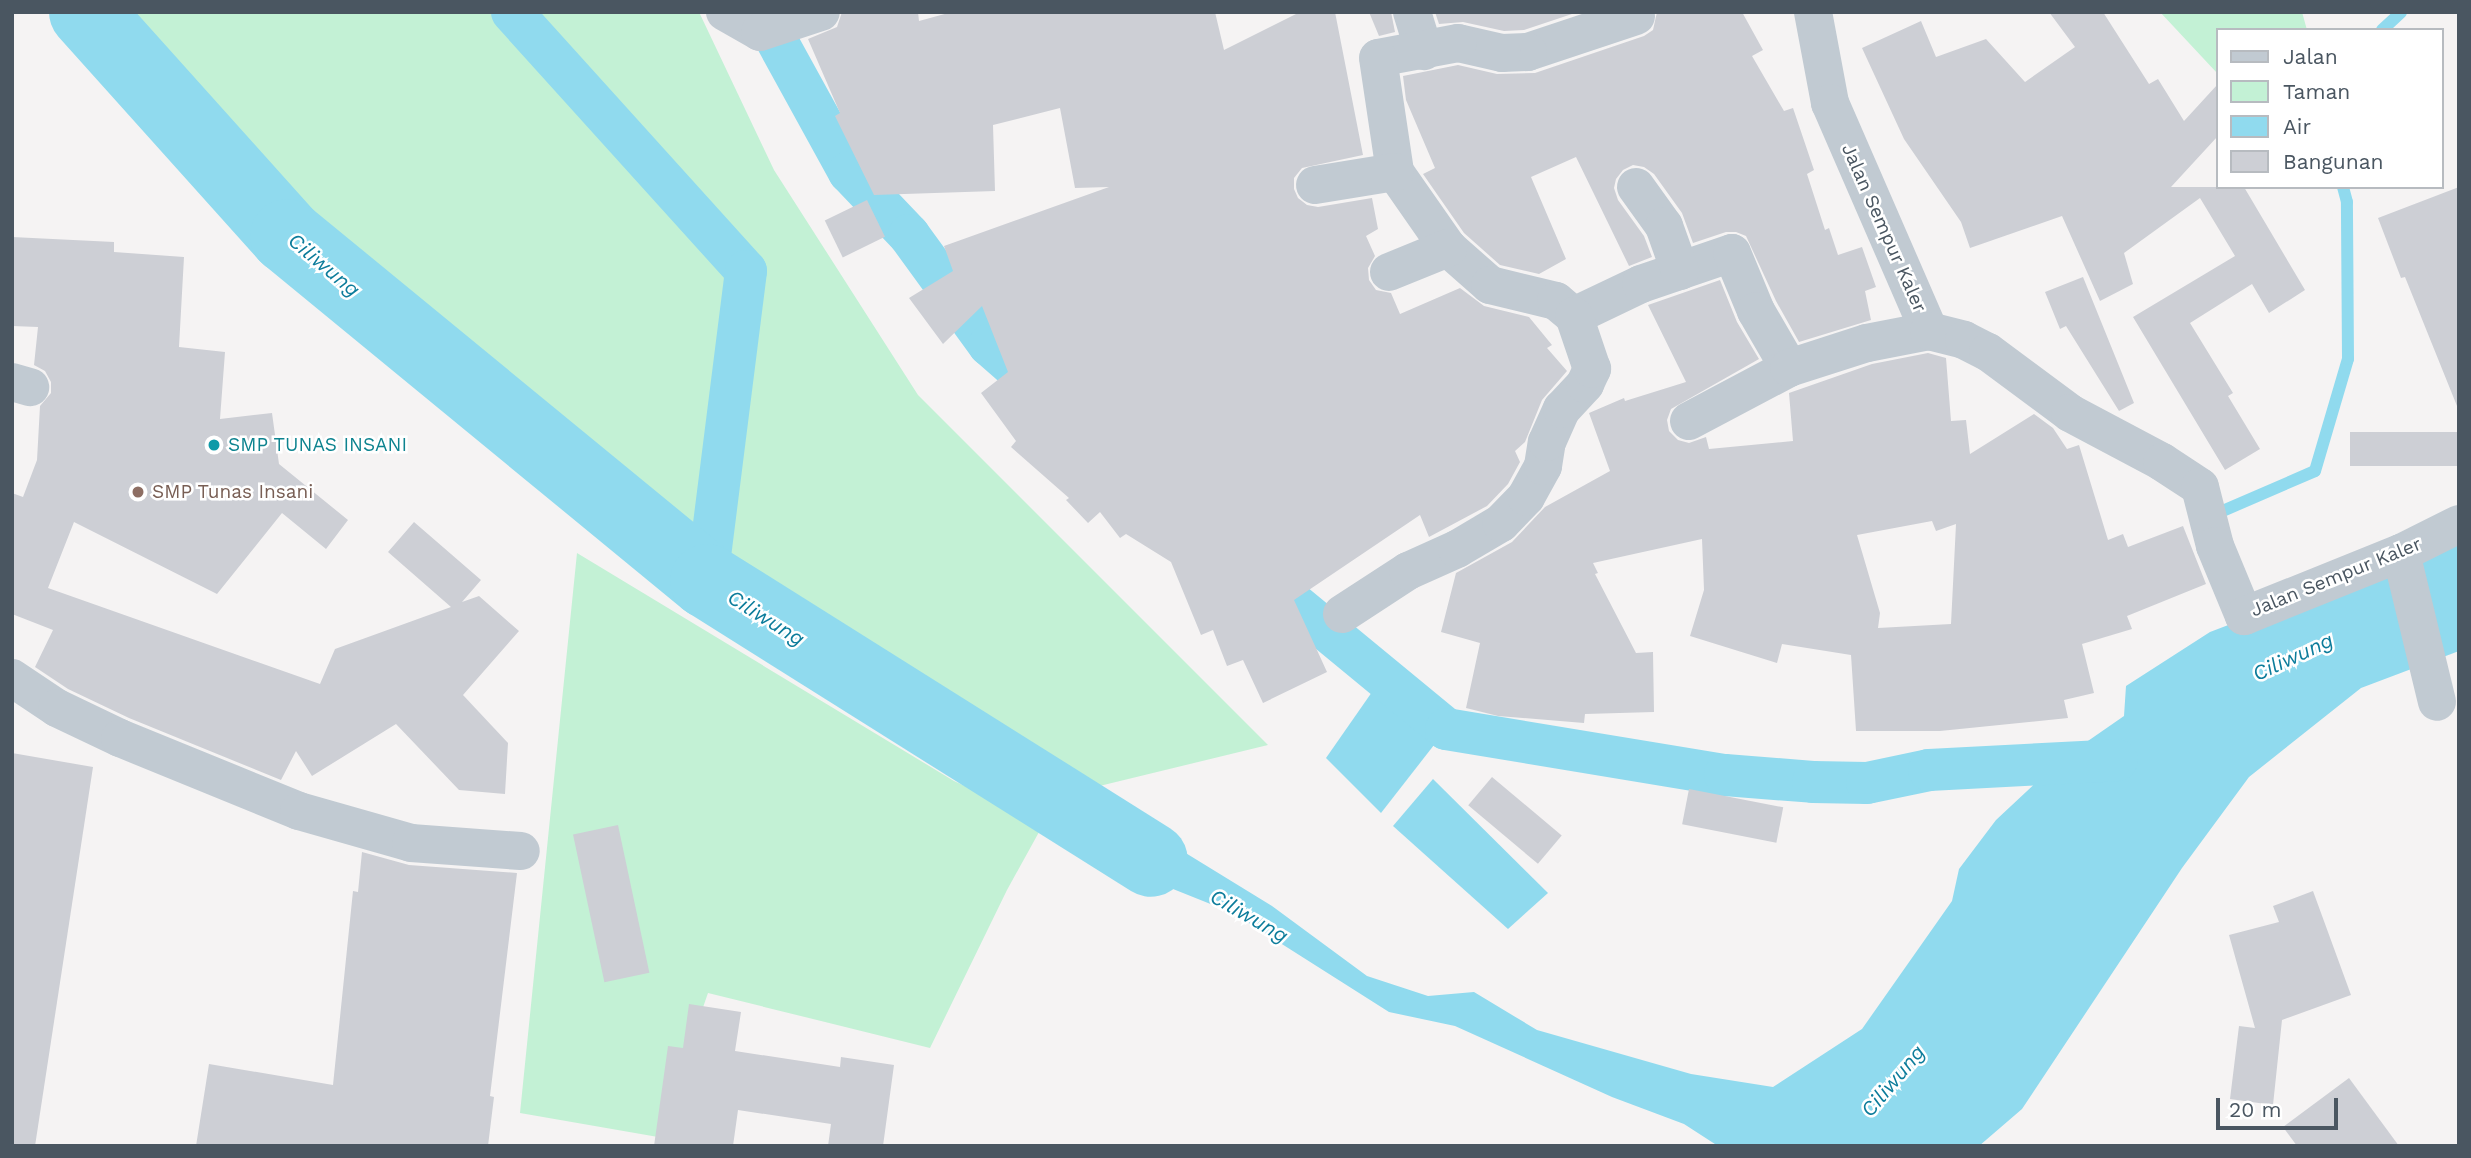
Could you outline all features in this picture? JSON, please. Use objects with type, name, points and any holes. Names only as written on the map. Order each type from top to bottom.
[{"type":"street","points":[[725,12],[760,33],[816,14]]},
{"type":"street","points":[[1412,12],[1424,51]]},
{"type":"street","name":"Jalan Sempur Kaler","points":[[1813,12],[1830,103],[1929,331],[1964,340],[1988,352],[2070,413],[2162,462],[2200,487],[2205,496],[2215,546],[2244,616],[2401,555],[2459,524]]},
{"type":"street","points":[[1342,614],[1408,571],[1457,549],[1501,523],[1526,497],[1543,466],[1547,442],[1562,409],[1585,384],[1592,369],[1574,316],[1556,301],[1490,285],[1448,248],[1395,172],[1377,62],[1381,57],[1458,43],[1502,53],[1528,52],[1636,16]]},
{"type":"street","points":[[1315,186],[1395,172]]},
{"type":"street","points":[[1636,187],[1664,226],[1680,271]]},
{"type":"street","points":[[1389,272],[1448,248]]},
{"type":"street","points":[[1574,316],[1641,284],[1732,253],[1756,311],[1789,368]]},
{"type":"street","points":[[1689,421],[1789,368],[1867,343],[1929,331]]},
{"type":"street","points":[[2401,555],[2437,702]]},
{"type":"street","points":[[12,678],[57,708],[120,738],[299,811],[411,843],[521,851]]},
{"type":"green space","points":[[81,12],[699,12],[774,170],[918,395],[1268,745],[1083,790],[1063,806],[707,581],[287,236],[124,52]]},
{"type":"green space","points":[[2160,12],[2302,12],[2306,28],[2216,28],[2216,72]]},
{"type":"green space","points":[[577,553],[954,781],[1044,823],[1007,890],[930,1048],[708,993],[658,1137],[520,1113]]},
{"type":"water","points":[[2459,537],[2459,651],[2361,688],[2249,777],[2182,868],[2022,1109],[1979,1146],[1718,1146],[1684,1124],[1612,1097],[1455,1026],[1389,1012],[1233,913],[1148,879],[1044,823],[1083,790],[1272,906],[1367,976],[1428,996],[1474,992],[1537,1030],[1691,1074],[1773,1087],[1862,1029],[1952,901],[1959,869],[1996,820],[2059,761],[2124,716],[2126,686],[2210,632]]},
{"type":"water","points":[[1372,692],[1434,745],[1381,813],[1326,758]]},
{"type":"water","points":[[1433,779],[1548,893],[1508,929],[1393,826]]},
{"type":"building","points":[[842,12],[918,12],[919,21],[952,12],[1215,12],[1224,50],[1300,12],[1335,12],[1363,155],[1302,168],[1294,178],[1294,189],[1298,198],[1307,205],[1318,207],[1372,198],[1378,229],[1366,236],[1375,256],[1368,268],[1369,280],[1376,290],[1391,293],[1400,314],[1460,288],[1484,306],[1529,317],[1552,345],[1547,348],[1567,371],[1542,400],[1525,442],[1515,451],[1520,462],[1508,484],[1487,506],[1429,537],[1420,515],[1294,600],[1327,672],[1263,703],[1243,660],[1227,666],[1213,630],[1201,635],[1171,562],[1126,534],[1120,538],[1100,512],[1088,523],[1066,500],[1069,498],[1011,447],[1016,441],[981,393],[1008,372],[982,306],[943,344],[909,298],[953,271],[944,246],[1109,187],[1075,188],[1060,108],[993,125],[995,191],[874,195],[835,116],[840,113],[808,39],[837,27]]},
{"type":"building","points":[[1369,12],[1391,12],[1395,32],[1379,36]]},
{"type":"building","points":[[1435,12],[1578,12],[1524,30],[1504,31],[1463,22],[1439,24]]},
{"type":"building","points":[[1657,12],[1742,12],[1763,50],[1752,56],[1784,111],[1793,108],[1814,170],[1807,174],[1825,230],[1829,228],[1838,255],[1862,247],[1876,287],[1865,291],[1871,320],[1799,342],[1776,301],[1746,236],[1726,232],[1693,243],[1682,213],[1654,174],[1644,167],[1633,165],[1623,170],[1616,179],[1614,188],[1618,200],[1644,236],[1652,257],[1629,266],[1576,157],[1531,177],[1566,259],[1539,274],[1500,265],[1464,233],[1423,174],[1435,168],[1406,100],[1403,76],[1458,65],[1497,74],[1535,73],[1644,36],[1653,30]]},
{"type":"building","points":[[2049,12],[2103,12],[2149,84],[2158,79],[2184,121],[2216,86],[2216,138],[2171,187],[2245,189],[2305,290],[2269,313],[2252,284],[2190,323],[2233,393],[2228,396],[2260,449],[2225,470],[2133,317],[2235,256],[2200,198],[2124,253],[2133,284],[2100,301],[2062,216],[1970,248],[1961,222],[1904,139],[1862,48],[1921,21],[1936,57],[1986,39],[2025,82],[2075,47]]},
{"type":"building","points":[[2459,187],[2459,405],[2457,406],[2378,218]]},
{"type":"building","points":[[867,200],[885,237],[843,257],[825,221]]},
{"type":"building","points":[[12,237],[114,242],[114,252],[184,257],[179,347],[225,352],[220,419],[272,413],[279,464],[348,520],[326,549],[282,513],[217,594],[74,522],[48,588],[320,684],[335,649],[451,607],[388,552],[414,522],[481,580],[462,602],[479,596],[519,631],[463,695],[508,743],[505,794],[459,790],[396,724],[312,776],[296,751],[281,780],[129,718],[68,689],[35,667],[53,630],[12,614],[12,493],[23,497],[37,460],[40,406],[51,393],[51,382],[45,371],[34,365],[38,327],[12,326]]},
{"type":"building","points":[[2083,277],[2134,403],[2119,411],[2066,326],[2060,329],[2045,292]]},
{"type":"building","points":[[1720,280],[1737,322],[1759,359],[1671,409],[1667,420],[1669,431],[1678,440],[1689,443],[1706,437],[1709,449],[1793,441],[1789,393],[1872,364],[1928,353],[1946,358],[1951,421],[1966,420],[1970,454],[2034,414],[2053,428],[2067,449],[2079,445],[2108,540],[2123,534],[2128,547],[2183,526],[2206,584],[2127,616],[2132,629],[2082,644],[2094,693],[2064,700],[2068,718],[1940,731],[1856,731],[1851,655],[1782,644],[1777,663],[1690,636],[1704,590],[1702,539],[1593,563],[1598,573],[1595,574],[1636,653],[1653,652],[1654,712],[1585,714],[1584,723],[1498,716],[1466,708],[1480,643],[1441,632],[1456,573],[1512,542],[1545,507],[1610,471],[1589,413],[1624,398],[1625,401],[1686,382],[1648,305]],"holes":[[[1932,521],[1936,531],[1956,524],[1951,624],[1878,628],[1880,613],[1857,535]]]},
{"type":"building","points":[[2350,432],[2459,432],[2459,466],[2350,466]]},
{"type":"building","points":[[12,753],[93,767],[35,1146],[12,1146]]},
{"type":"building","points":[[1492,777],[1562,835],[1538,864],[1468,805]]},
{"type":"building","points":[[1689,789],[1783,807],[1776,843],[1682,824]]},
{"type":"building","points":[[618,825],[649,973],[604,982],[573,835]]},
{"type":"building","points":[[362,852],[409,865],[517,873],[490,1096],[494,1097],[488,1146],[196,1146],[209,1064],[333,1085],[353,891],[358,892]]},
{"type":"building","points":[[2313,891],[2351,995],[2282,1020],[2273,1105],[2230,1099],[2239,1026],[2255,1028],[2229,935],[2279,922],[2273,906]]},
{"type":"building","points":[[689,1004],[741,1012],[735,1051],[840,1067],[841,1057],[894,1065],[883,1146],[828,1146],[831,1124],[738,1110],[733,1146],[654,1146],[668,1046],[683,1048]]},
{"type":"building","points":[[2349,1078],[2399,1146],[2297,1146],[2283,1127]]},
{"type":"waterway","name":"Ciliwung","points":[[86,12],[287,236],[707,581],[1151,860]]},
{"type":"waterway","points":[[512,12],[746,271],[707,581]]},
{"type":"waterway","points":[[761,12],[849,172],[909,235],[989,345],[1044,393]]},
{"type":"waterway","points":[[2384,28],[2401,12]]},
{"type":"waterway","points":[[2211,516],[2315,471],[2348,359],[2347,202],[2344,189]]},
{"type":"waterway","points":[[1251,568],[1446,729],[1725,775],[1813,782],[1867,783],[1929,770],[2117,760]]},
{"type":"place","name":"SMP TUNAS INSANI","points":[[214,445]]},
{"type":"place","name":"SMP Tunas Insani","points":[[138,492]]}]
